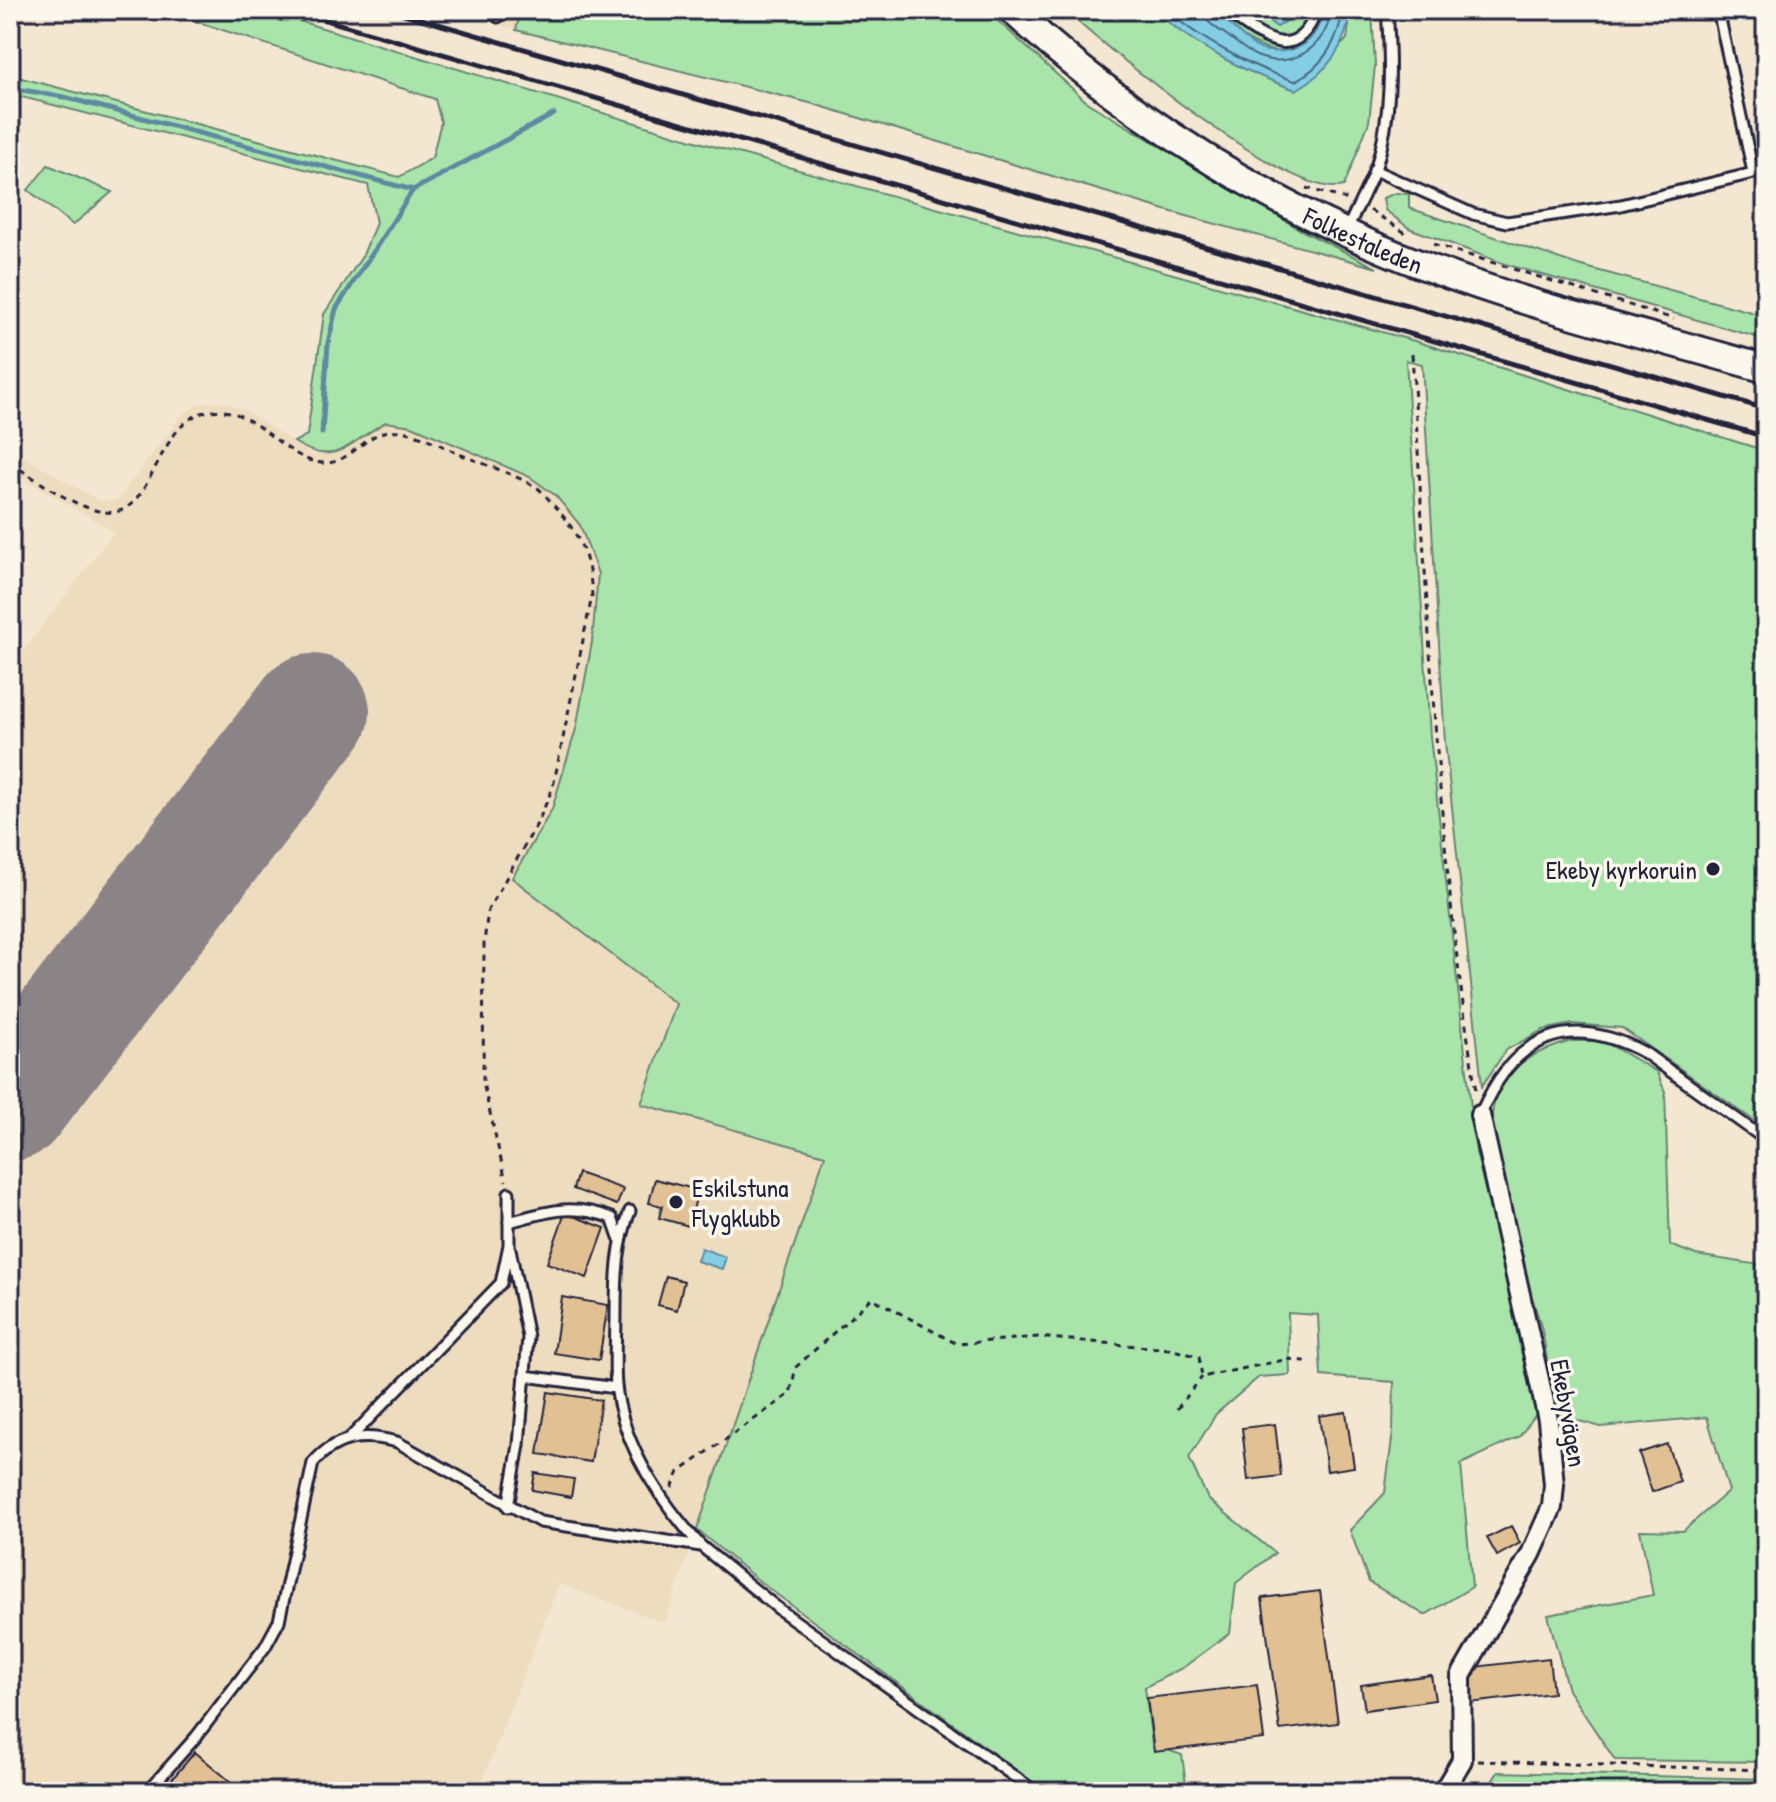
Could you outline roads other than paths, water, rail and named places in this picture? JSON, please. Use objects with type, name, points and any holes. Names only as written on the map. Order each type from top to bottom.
[{"type":"main road","name":"Folkestaleden","points":[[1012,10],[1092,79],[1178,139],[1260,189],[1345,233],[1494,288],[1766,369]]},
{"type":"street","name":"Ekebyvägen","points":[[1443,1792],[1462,1760],[1461,1676],[1544,1526],[1552,1507],[1555,1467],[1480,1115]]},
{"type":"lane","points":[[1224,10],[1267,40],[1281,44],[1296,41],[1311,28],[1317,10]]},
{"type":"lane","points":[[1345,233],[1374,170],[1388,108],[1391,57],[1387,10]]},
{"type":"lane","points":[[1718,10],[1753,172]]},
{"type":"lane","points":[[1374,170],[1473,214],[1507,222],[1621,205],[1766,170]]},
{"type":"lane","points":[[1480,1115],[1497,1078],[1515,1056],[1551,1039],[1589,1033],[1627,1044],[1645,1053],[1766,1140]]},
{"type":"lane","points":[[508,1507],[519,1445],[528,1337],[509,1245],[509,1193]]},
{"type":"lane","points":[[509,1222],[552,1210],[584,1208],[612,1218],[619,1238],[616,1388],[625,1423],[664,1506],[701,1546],[780,1610],[1036,1792]]},
{"type":"lane","points":[[619,1238],[630,1211]]},
{"type":"lane","points":[[350,1438],[501,1283],[509,1245]]},
{"type":"lane","points":[[525,1376],[616,1388]]},
{"type":"lane","points":[[147,1792],[196,1737],[265,1647],[285,1598],[303,1497],[313,1463],[327,1446],[350,1438],[374,1435],[397,1442],[508,1507],[555,1526],[701,1546]]},
{"type":"water","points":[[1154,10],[1204,10],[1216,14],[1254,45],[1279,52],[1307,42],[1318,28],[1324,10],[1351,10],[1345,36],[1334,57],[1318,75],[1296,90],[1221,57]]},
{"type":"water","points":[[1254,10],[1295,10],[1296,14],[1277,27]]},
{"type":"water","points":[[701,1248],[726,1257],[722,1269],[697,1261]]},
{"type":"waterway","points":[[10,88],[64,97],[413,190],[554,114]]},
{"type":"waterway","points":[[322,433],[328,343],[336,309],[413,190]]},
{"type":"railway","points":[[291,10],[1766,437]]},
{"type":"railway","points":[[390,10],[1766,409]]},
{"type":"place","name":"Ekeby kyrkoruin","points":[[1713,869]]},
{"type":"place","name":"Eskilstuna Flygklubb","points":[[676,1202]]}]
